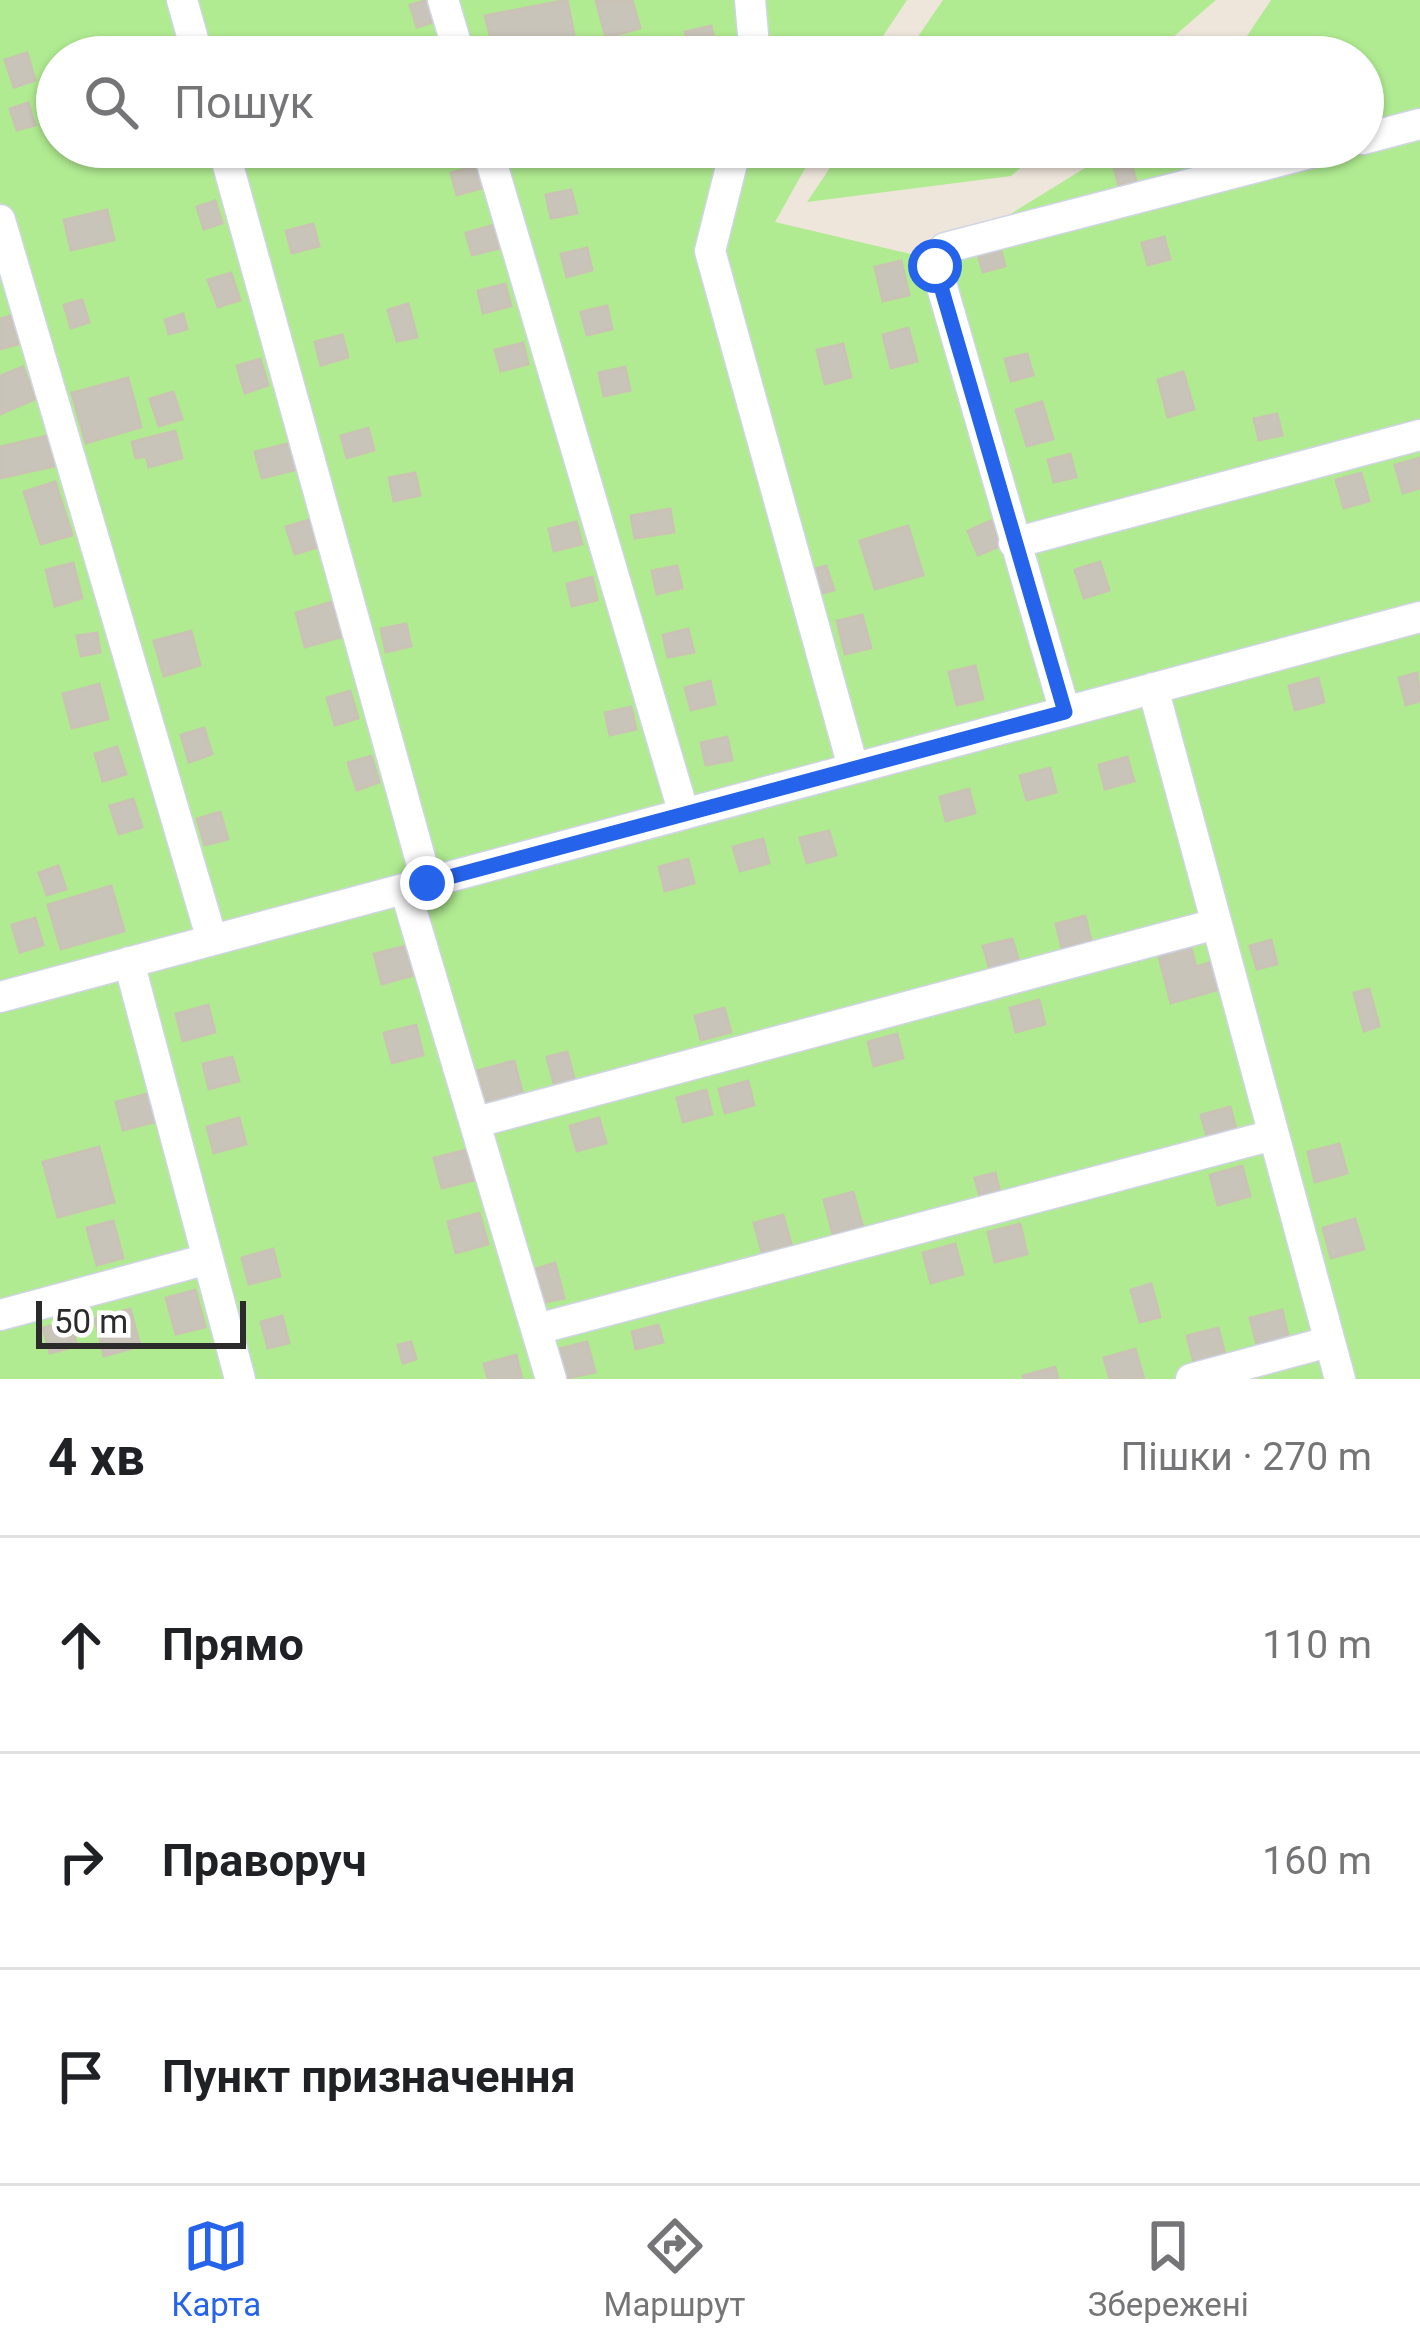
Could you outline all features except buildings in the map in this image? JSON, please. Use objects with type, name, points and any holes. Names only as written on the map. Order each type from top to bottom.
[{"type":"street","points":[[182,0],[191,36]]},
{"type":"street","points":[[443,0],[454,36]]},
{"type":"street","points":[[756,36],[758,6]]},
{"type":"street","points":[[1384,133],[1420,124]]},
{"type":"street","points":[[228,168],[477,1123],[550,1379]]},
{"type":"street","points":[[493,168],[684,814]]},
{"type":"street","points":[[731,168],[710,250],[853,767]]},
{"type":"street","points":[[1065,712],[935,266],[945,248],[1253,168]]},
{"type":"street","points":[[0,220],[212,940]]},
{"type":"street","points":[[1014,543],[1420,435]]},
{"type":"street","points":[[0,997],[1420,619]]},
{"type":"street","points":[[1153,688],[1340,1379]]},
{"type":"street","points":[[477,1123],[1216,924]]},
{"type":"street","points":[[129,962],[240,1379]]},
{"type":"street","points":[[537,1329],[1273,1135]]},
{"type":"street","points":[[0,1315],[208,1259]]},
{"type":"street","points":[[1191,1379],[1328,1342]]},
{"type":"green space","points":[[0,0],[907,0],[883,36],[36,36],[36,168],[805,168],[775,222],[936,260],[1085,168],[1384,168],[1384,36],[1247,36],[1271,0],[1420,0],[1420,1379],[0,1379]]},
{"type":"green space","points":[[943,0],[1216,0],[1174,36],[918,36]]},
{"type":"green space","points":[[830,168],[1020,168],[1011,176],[807,202]]},
{"type":"route","points":[[427,883],[1065,712],[935,266]]}]
